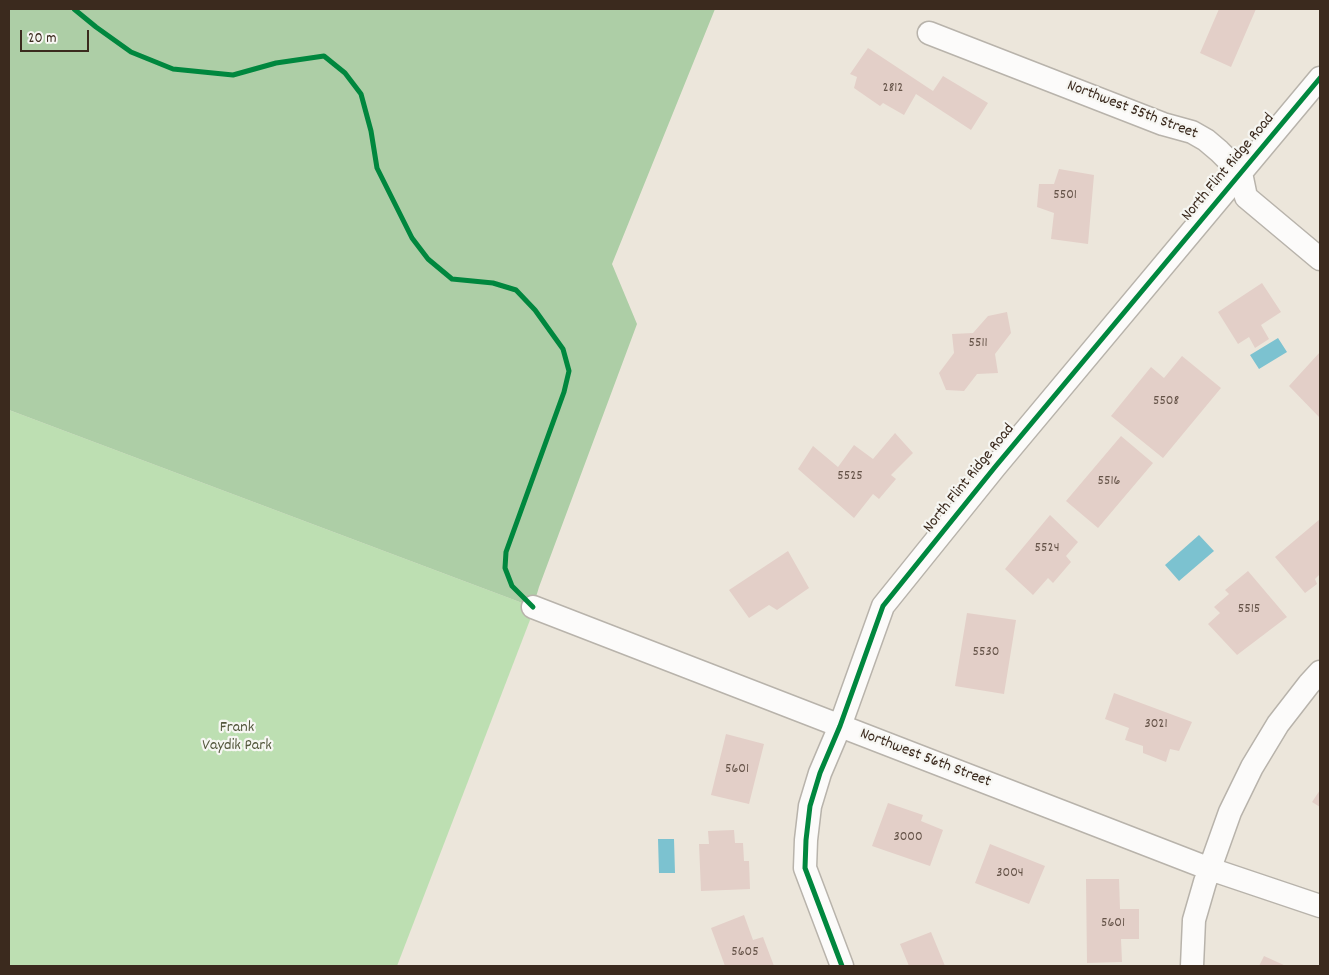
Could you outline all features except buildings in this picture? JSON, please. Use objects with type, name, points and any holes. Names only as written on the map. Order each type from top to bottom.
[{"type":"street","name":"Northwest 55th Street","points":[[929,33],[1163,124],[1192,132],[1206,140],[1241,173]]},
{"type":"street","name":"North Flint Ridge Road","points":[[842,966],[806,868],[806,840],[810,806],[820,772],[840,726],[883,606],[995,467],[1320,78]]},
{"type":"street","points":[[1241,173],[1246,197],[1320,259]]},
{"type":"street","name":"Northwest 56th Street","points":[[533,607],[1210,869],[1320,906]]},
{"type":"street","points":[[1192,966],[1194,920],[1230,812],[1252,767],[1278,724],[1320,672]]},
{"type":"green space","points":[[9,9],[715,9],[612,264],[637,324],[533,607],[9,410]]},
{"type":"green space","name":"Frank Vaydik Park","points":[[9,410],[533,607],[530,620],[397,966],[9,966]]},
{"type":"water","points":[[1278,338],[1287,352],[1259,369],[1250,355]]},
{"type":"water","points":[[1199,535],[1214,551],[1179,581],[1165,565]]},
{"type":"water","points":[[658,839],[674,839],[675,873],[659,873]]},
{"type":"cycle path","points":[[74,9],[131,52],[173,69],[233,75],[276,63],[324,56],[345,73],[361,94],[371,131],[377,168],[412,238],[428,259],[452,279],[493,283],[516,290],[535,310],[563,349],[569,371],[564,392],[506,552],[505,568],[512,586],[533,607]]},
{"type":"cycle path","points":[[842,966],[805,868],[806,840],[810,806],[820,773],[840,726],[883,606],[995,467],[1320,78]]}]
